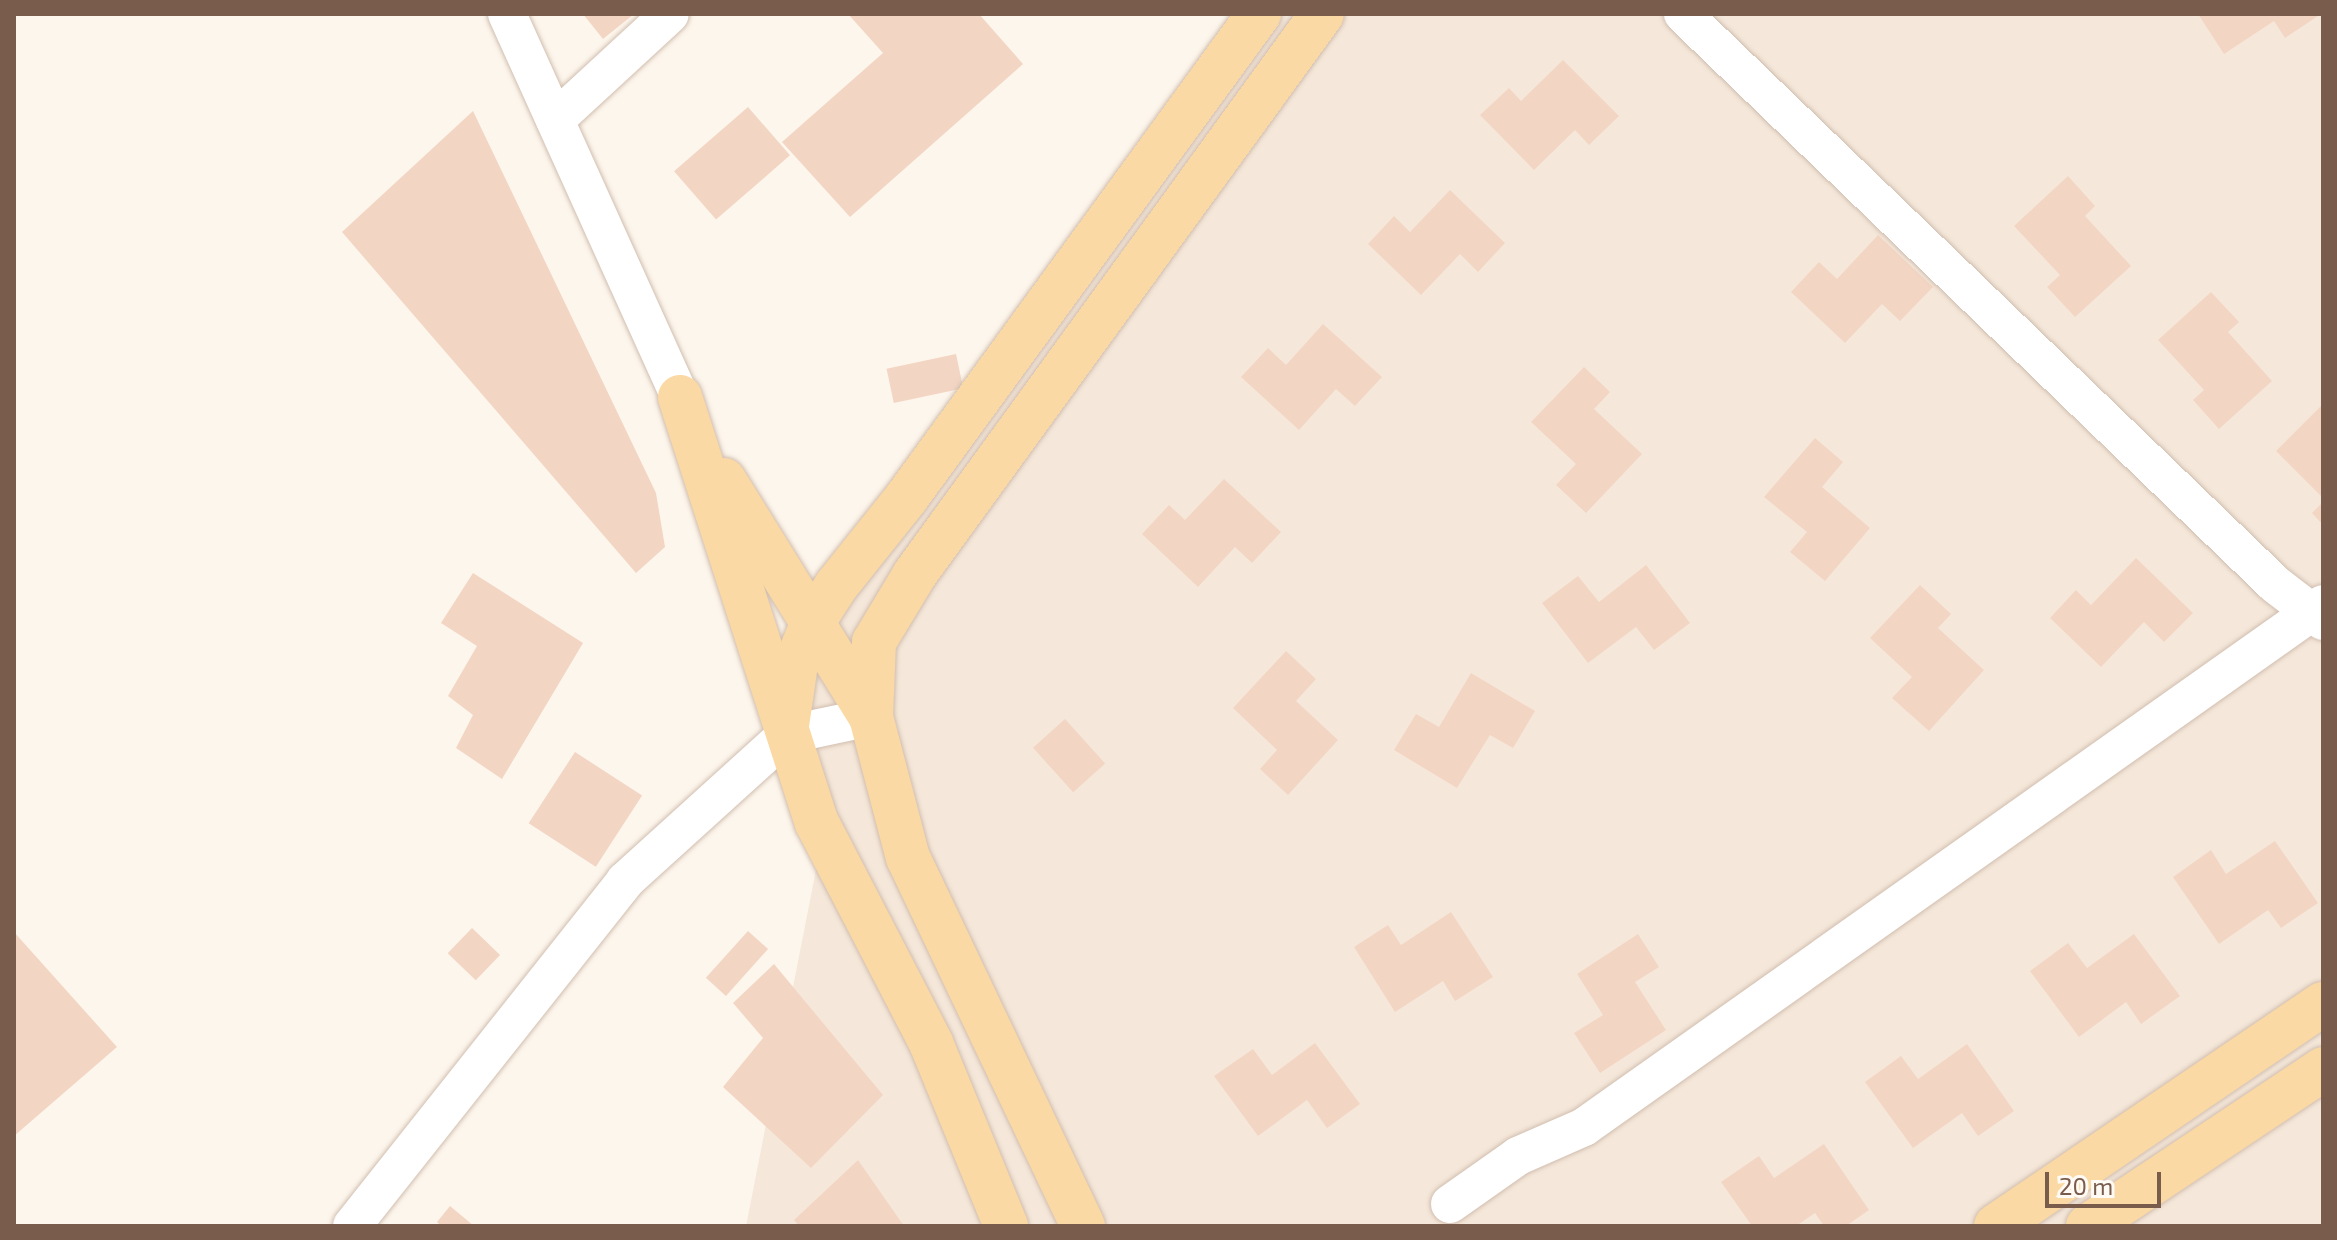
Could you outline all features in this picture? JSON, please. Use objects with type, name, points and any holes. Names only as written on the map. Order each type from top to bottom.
[{"type":"main road","points":[[786,735],[796,664],[813,622],[1259,14]]},
{"type":"main road","points":[[871,717],[874,642],[915,574],[1322,14]]},
{"type":"main road","points":[[680,397],[748,524],[871,717],[908,858],[1083,1226]]},
{"type":"main road","points":[[680,397],[786,735],[817,823],[931,1043],[1006,1226]]},
{"type":"main road","points":[[1996,1226],[2323,1004]]},
{"type":"main road","points":[[2088,1226],[2323,1069]]},
{"type":"street","points":[[507,14],[680,397]]},
{"type":"street","points":[[555,120],[670,14]]},
{"type":"street","points":[[1450,1204],[1518,1156],[1584,1127],[2320,612],[2276,585],[1683,14]]},
{"type":"street","points":[[352,1226],[625,881],[786,735],[871,717]]},
{"type":"shaded area","points":[[1267,14],[2323,14],[2323,1226],[746,1226],[826,819],[804,665]]},
{"type":"building","points":[[583,14],[634,14],[603,39]]},
{"type":"building","points":[[848,14],[979,14],[1023,64],[850,217],[782,142],[883,53]]},
{"type":"building","points":[[2198,14],[2321,14],[2285,38],[2274,21],[2224,54]]},
{"type":"building","points":[[1563,60],[1619,116],[1589,145],[1575,130],[1534,170],[1480,115],[1509,88],[1521,101]]},
{"type":"building","points":[[748,107],[790,155],[716,220],[674,171]]},
{"type":"building","points":[[473,111],[656,493],[665,547],[636,573],[342,232]]},
{"type":"building","points":[[2068,176],[2095,206],[2085,216],[2131,266],[2075,317],[2047,287],[2060,275],[2014,226]]},
{"type":"building","points":[[1450,190],[1505,243],[1478,272],[1460,254],[1421,295],[1368,244],[1394,216],[1410,232]]},
{"type":"building","points":[[1878,235],[1933,287],[1900,321],[1882,304],[1845,343],[1791,292],[1819,262],[1837,279]]},
{"type":"building","points":[[2211,292],[2239,322],[2228,332],[2272,381],[2219,429],[2193,400],[2204,390],[2158,340]]},
{"type":"building","points":[[1323,324],[1382,377],[1355,406],[1336,389],[1299,430],[1241,377],[1268,348],[1286,365]]},
{"type":"building","points":[[956,354],[963,388],[894,403],[887,369]]},
{"type":"building","points":[[1584,367],[1610,392],[1594,409],[1642,454],[1586,513],[1556,485],[1576,464],[1531,422]]},
{"type":"building","points":[[2323,404],[2323,498],[2276,451]]},
{"type":"building","points":[[1815,438],[1843,462],[1822,487],[1870,528],[1825,581],[1790,552],[1807,532],[1764,497]]},
{"type":"building","points":[[1224,479],[1281,532],[1252,563],[1235,547],[1198,587],[1142,534],[1169,505],[1185,520]]},
{"type":"building","points":[[2323,502],[2323,525],[2312,513]]},
{"type":"building","points":[[2136,558],[2193,613],[2164,642],[2144,622],[2101,667],[2050,618],[2076,590],[2091,605]]},
{"type":"building","points":[[1646,565],[1690,623],[1654,650],[1636,627],[1588,663],[1542,603],[1578,576],[1599,602]]},
{"type":"building","points":[[473,573],[583,643],[502,779],[456,748],[473,715],[448,696],[477,646],[441,623]]},
{"type":"building","points":[[1920,585],[1951,614],[1938,628],[1984,670],[1929,731],[1892,698],[1912,677],[1870,638]]},
{"type":"building","points":[[1286,651],[1316,679],[1296,701],[1338,740],[1288,795],[1260,769],[1277,750],[1233,708]]},
{"type":"building","points":[[1471,673],[1535,711],[1513,748],[1490,735],[1457,788],[1394,750],[1416,714],[1439,727]]},
{"type":"building","points":[[1065,719],[1105,764],[1073,792],[1033,748]]},
{"type":"building","points":[[575,752],[642,796],[596,867],[529,823]]},
{"type":"building","points":[[2275,841],[2318,903],[2281,928],[2268,910],[2219,944],[2173,877],[2211,850],[2226,874]]},
{"type":"building","points":[[1451,912],[1493,977],[1455,1001],[1443,981],[1395,1012],[1354,947],[1388,925],[1401,945]]},
{"type":"building","points":[[472,928],[500,955],[476,980],[448,953]]},
{"type":"building","points":[[748,931],[768,949],[726,996],[706,978]]},
{"type":"building","points":[[14,932],[117,1047],[14,1136]]},
{"type":"building","points":[[1638,934],[1659,967],[1635,982],[1666,1030],[1600,1073],[1574,1033],[1603,1015],[1577,974]]},
{"type":"building","points":[[2134,934],[2180,996],[2141,1024],[2126,1002],[2079,1037],[2030,971],[2068,943],[2087,968]]},
{"type":"building","points":[[774,964],[883,1095],[811,1168],[723,1087],[763,1038],[733,1003]]},
{"type":"building","points":[[1315,1043],[1360,1104],[1327,1128],[1307,1100],[1258,1136],[1214,1076],[1253,1049],[1272,1075]]},
{"type":"building","points":[[1967,1044],[2014,1111],[1978,1136],[1962,1113],[1913,1148],[1865,1082],[1901,1056],[1918,1079]]},
{"type":"building","points":[[1824,1144],[1869,1210],[1846,1226],[1824,1226],[1815,1213],[1796,1226],[1752,1226],[1721,1182],[1759,1156],[1774,1178]]},
{"type":"building","points":[[858,1160],[904,1226],[799,1226],[794,1220]]},
{"type":"building","points":[[450,1206],[474,1226],[441,1226],[437,1222]]}]
